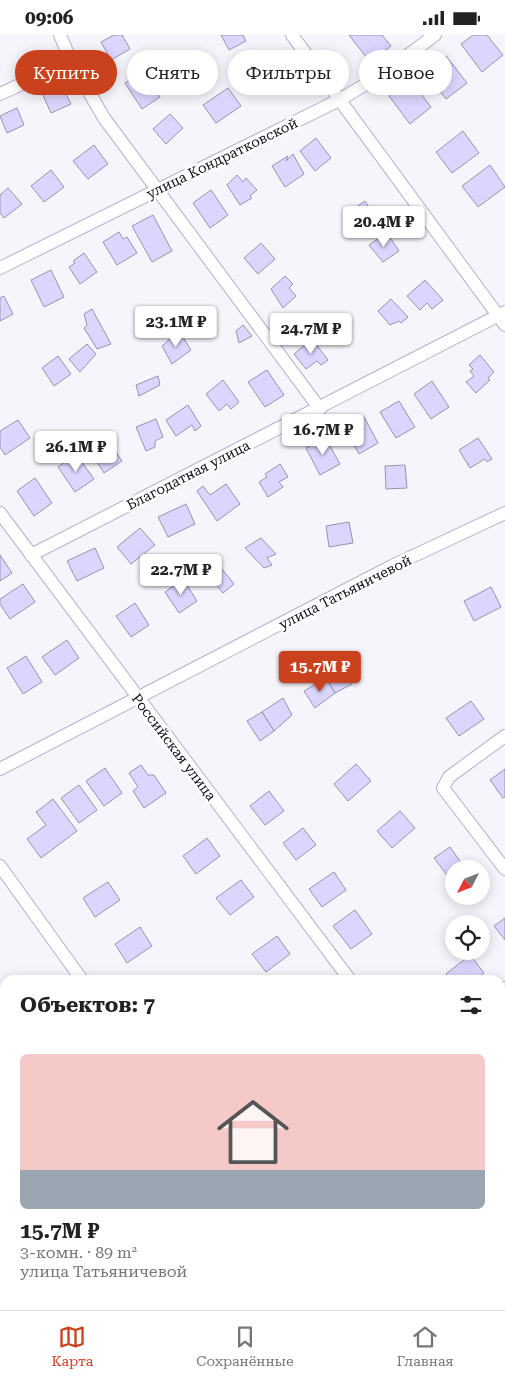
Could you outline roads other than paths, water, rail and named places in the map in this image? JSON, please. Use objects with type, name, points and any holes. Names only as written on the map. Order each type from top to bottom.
[{"type":"street","points":[[60,35],[66,50]]},
{"type":"street","points":[[292,35],[503,318]]},
{"type":"street","name":"улица Кондратковской","points":[[0,268],[339,100],[380,76],[435,35]]},
{"type":"street","points":[[0,94],[15,87]]},
{"type":"street","points":[[91,95],[104,117],[157,191],[320,409]]},
{"type":"street","name":"Благодатная улица","points":[[31,555],[503,318]]},
{"type":"street","name":"Российская улица","points":[[0,513],[346,975]]},
{"type":"street","name":"улица Татьяничевой","points":[[0,769],[392,566],[505,513]]},
{"type":"street","points":[[505,736],[449,777],[443,788],[505,869]]},
{"type":"street","points":[[0,866],[78,975]]}]
